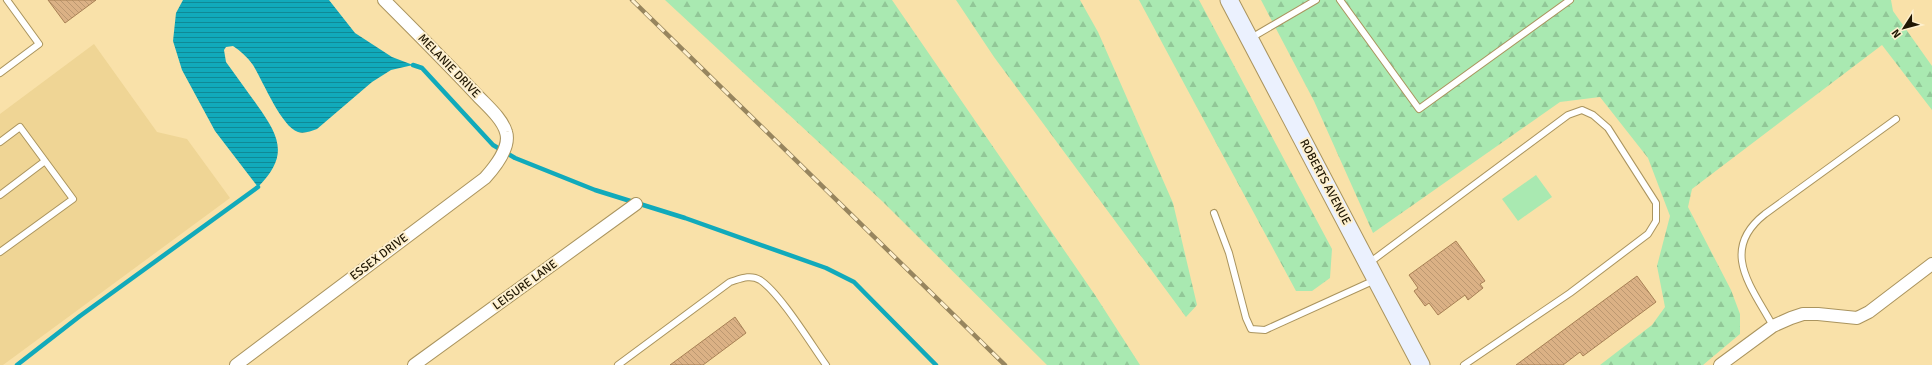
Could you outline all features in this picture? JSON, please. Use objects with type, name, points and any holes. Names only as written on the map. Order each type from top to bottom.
[{"type":"street","name":"MELANIE DRIVE","points":[[384,0],[490,108],[503,125],[505,146]]},
{"type":"street","name":"ROBERTS AVENUE","points":[[1229,0],[1421,365]]},
{"type":"street","name":"ESSEX DRIVE","points":[[236,365],[484,178],[493,170],[505,146]]},
{"type":"street","name":"LEISURE LANE","points":[[414,365],[636,204]]},
{"type":"street","points":[[1720,365],[1773,326],[1803,314],[1857,318],[1869,312],[1932,264]]},
{"type":"lane","points":[[0,73],[39,44],[8,0]]},
{"type":"lane","points":[[1249,38],[1316,0]]},
{"type":"lane","points":[[1340,0],[1419,109],[1570,0]]},
{"type":"lane","points":[[1368,264],[1568,115],[1582,110],[1593,115],[1608,128],[1656,202],[1656,221],[1648,234],[1570,293],[1464,365]]},
{"type":"lane","points":[[1773,326],[1745,277],[1741,262],[1741,248],[1745,235],[1753,223],[1896,119]]},
{"type":"lane","points":[[0,142],[20,127],[73,199],[0,252]]},
{"type":"lane","points":[[0,195],[45,162]]},
{"type":"lane","points":[[1214,213],[1229,253],[1246,318],[1251,329],[1265,330],[1376,279]]},
{"type":"lane","points":[[618,365],[730,282],[746,277],[759,279],[778,297],[826,365]]},
{"type":"shaded area","points":[[94,44],[157,132],[187,139],[230,198],[3,365],[0,365],[0,114]]},
{"type":"green space","points":[[665,0],[892,0],[1095,295],[1140,365],[1047,365],[882,201]]},
{"type":"green space","points":[[956,0],[1080,0],[1098,32],[1173,203],[1197,305],[1186,317],[994,57]]},
{"type":"green space","points":[[1139,0],[1199,0],[1332,249],[1330,278],[1312,291],[1296,291]]},
{"type":"green space","points":[[1261,0],[1891,0],[1893,11],[1932,66],[1932,110],[1882,45],[1692,189],[1688,207],[1731,290],[1740,314],[1740,334],[1703,365],[1600,365],[1652,325],[1665,307],[1657,266],[1670,216],[1648,158],[1600,97],[1560,102],[1373,233],[1314,101]]},
{"type":"green space","points":[[1536,175],[1552,197],[1518,221],[1502,199]]},
{"type":"water","points":[[183,0],[329,0],[355,33],[392,57],[413,65],[391,70],[372,82],[317,129],[300,133],[285,121],[253,65],[248,59],[233,46],[226,47],[224,50],[226,62],[265,116],[276,137],[278,146],[274,166],[268,176],[258,187],[215,131],[182,70],[173,41],[176,13]]},
{"type":"building","points":[[48,0],[96,0],[65,23]]},
{"type":"building","points":[[1456,241],[1485,281],[1480,284],[1483,288],[1468,300],[1465,295],[1438,315],[1429,303],[1425,306],[1414,291],[1418,288],[1409,275]]},
{"type":"building","points":[[1637,276],[1656,302],[1583,356],[1580,352],[1563,365],[1516,365]]},
{"type":"building","points":[[735,317],[746,333],[703,365],[670,365]]},
{"type":"waterway","points":[[413,65],[422,68],[493,145],[515,158],[595,190],[685,218],[826,268],[854,282],[936,365]]},
{"type":"waterway","points":[[17,365],[80,316],[258,187]]},
{"type":"railway","points":[[632,0],[1005,365]]}]
